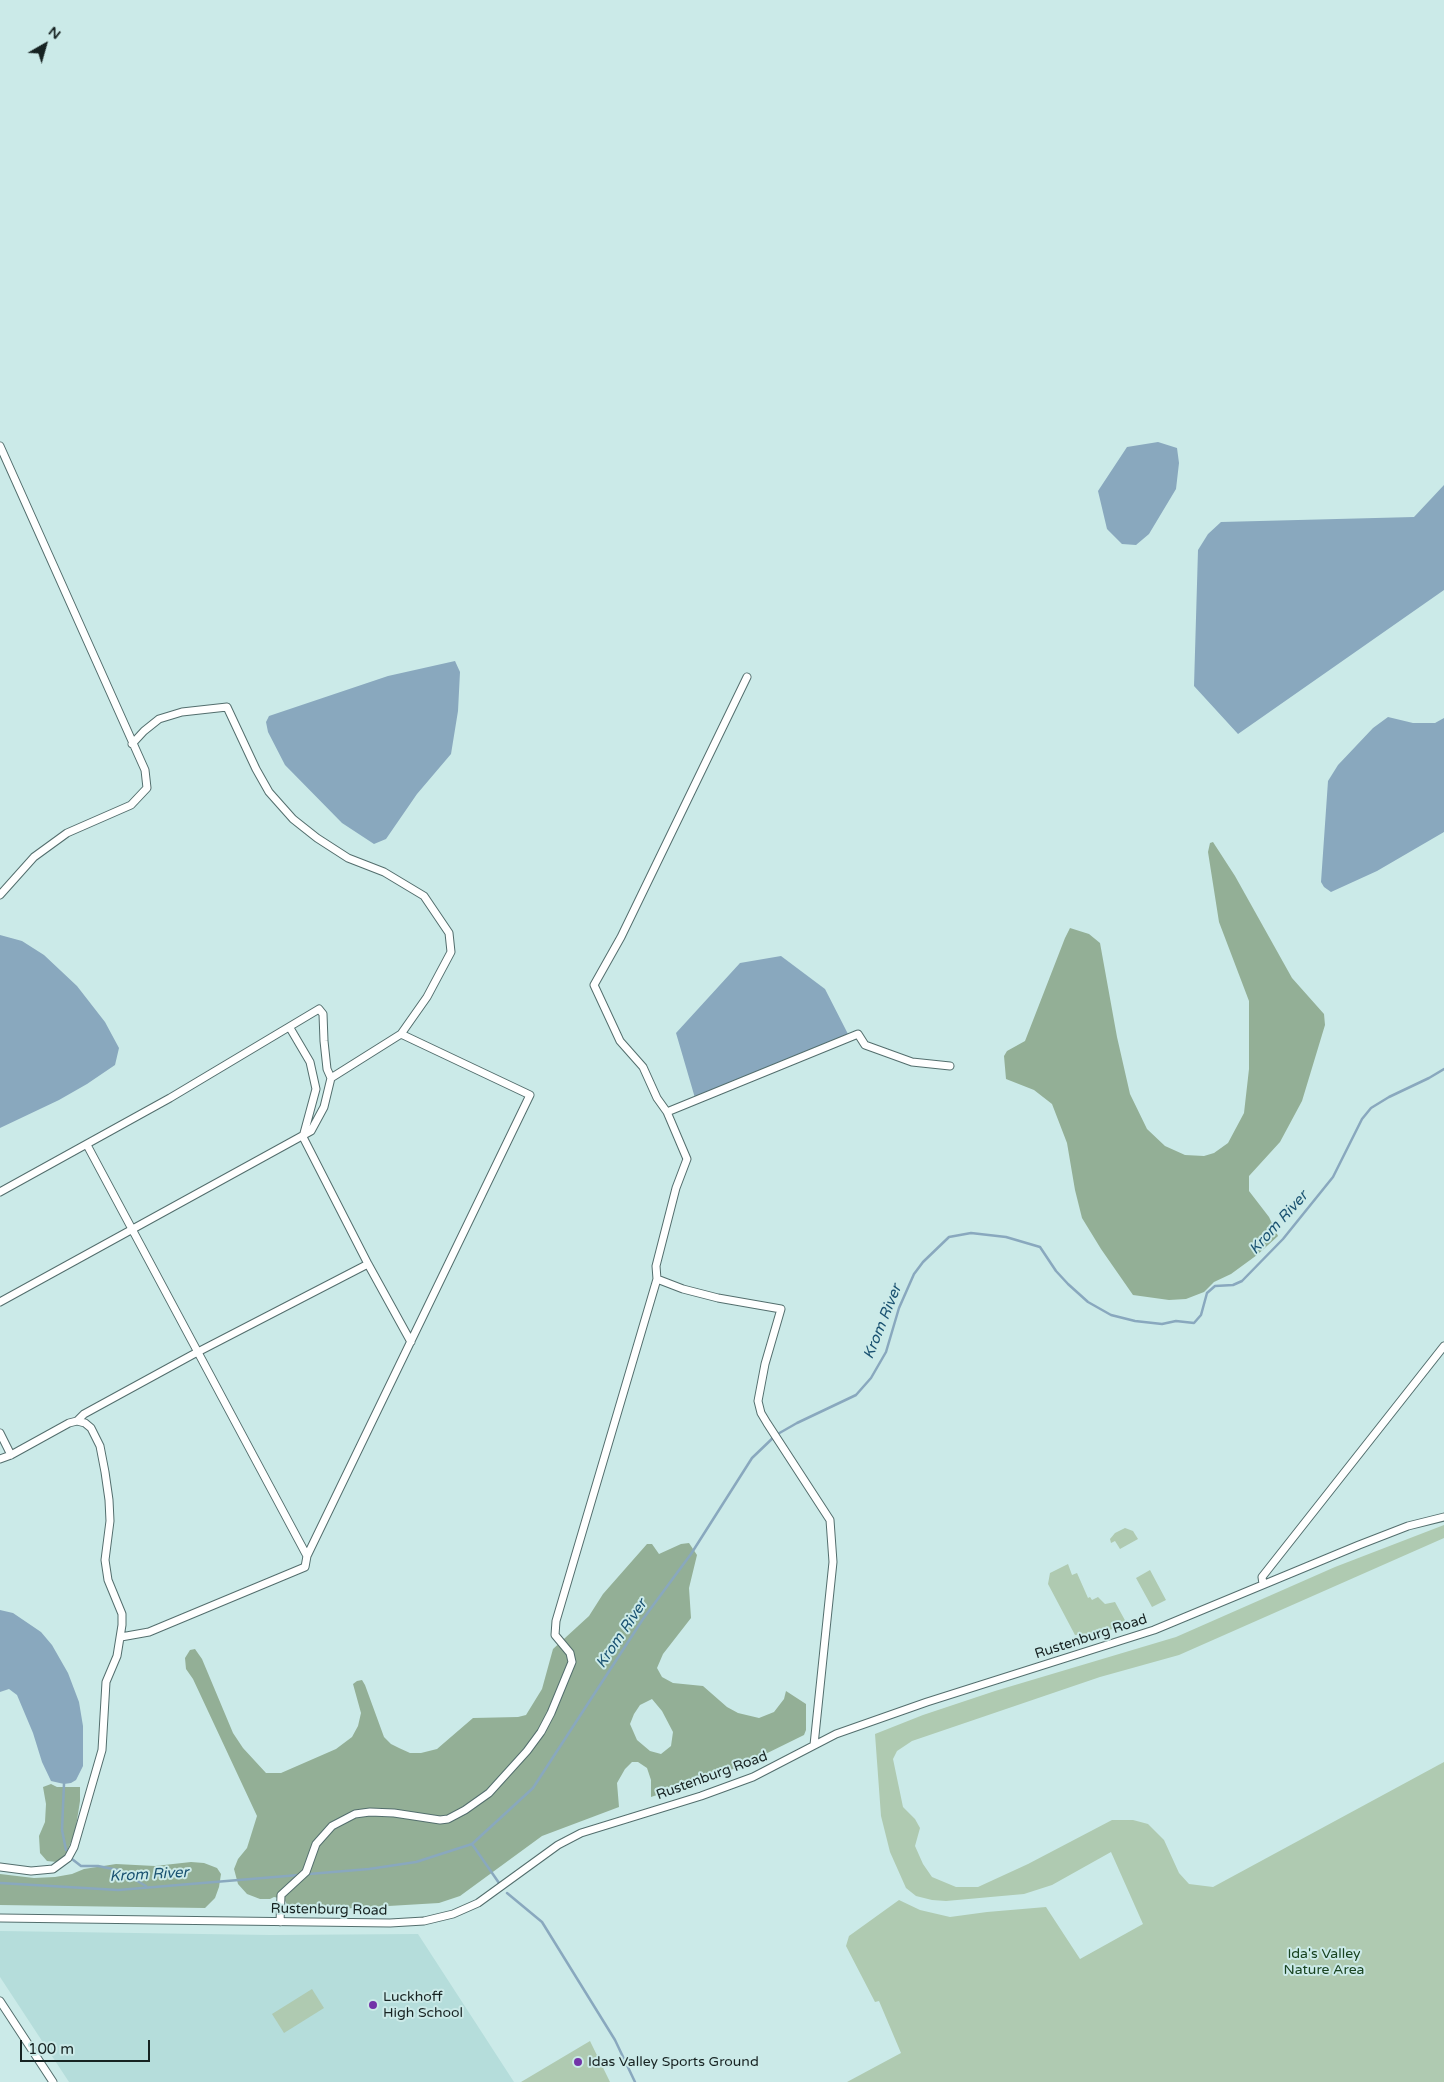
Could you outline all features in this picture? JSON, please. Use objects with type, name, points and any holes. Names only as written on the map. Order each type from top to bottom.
[{"type":"street","points":[[0,446],[145,770],[147,788],[131,805],[67,833],[34,858],[0,895]]},
{"type":"street","points":[[280,1922],[281,1895],[306,1872],[316,1844],[332,1826],[355,1814],[370,1812],[394,1813],[440,1820],[448,1819],[489,1794],[541,1732],[572,1662],[570,1653],[555,1635],[556,1621],[657,1278],[656,1266],[676,1188],[687,1159],[667,1112],[657,1098],[643,1067],[620,1041],[594,985],[621,937],[747,677]]},
{"type":"street","points":[[132,744],[159,719],[182,712],[227,707],[269,792],[293,819],[317,838],[348,858],[384,872],[424,896],[449,933],[451,952],[427,997],[401,1034],[331,1078]]},
{"type":"street","points":[[0,1192],[87,1145],[290,1028],[318,1009],[323,1014],[327,1069],[331,1078],[327,1098],[318,1121],[311,1131],[0,1302]]},
{"type":"street","points":[[290,1028],[310,1062],[316,1089],[303,1137],[368,1264],[411,1342]]},
{"type":"street","points":[[121,1637],[149,1632],[305,1567],[307,1556],[530,1095],[401,1034]]},
{"type":"street","points":[[667,1112],[858,1034],[865,1045],[912,1062],[950,1066]]},
{"type":"street","points":[[87,1145],[307,1556]]},
{"type":"street","points":[[0,1459],[12,1455],[77,1421],[84,1414],[198,1352],[368,1264]]},
{"type":"street","points":[[657,1278],[683,1289],[718,1298],[781,1309],[765,1364],[758,1401],[764,1418],[830,1520],[832,1562],[814,1745]]},
{"type":"street","points":[[1263,1584],[1262,1577],[1444,1346]]},
{"type":"street","points":[[0,1867],[31,1871],[53,1869],[68,1858],[74,1847],[102,1750],[106,1682],[117,1656],[121,1637],[122,1614],[108,1580],[105,1560],[110,1520],[104,1460],[91,1428],[85,1423],[77,1421]]},
{"type":"street","points":[[0,1433],[12,1455]]},
{"type":"street","name":"Rustenburg Road","points":[[0,1918],[390,1923],[424,1921],[453,1914],[478,1903],[558,1845],[581,1833],[701,1796],[753,1777],[836,1734],[927,1702],[1154,1630],[1408,1526],[1444,1517]]},
{"type":"street","points":[[0,2001],[3,2010],[53,2082]]},
{"type":"shaded area","points":[[1158,442],[1177,448],[1179,463],[1176,489],[1149,534],[1136,545],[1122,544],[1107,529],[1098,491],[1127,447]]},
{"type":"shaded area","points":[[1444,485],[1444,590],[1238,734],[1194,686],[1198,550],[1208,534],[1221,522],[1414,517]]},
{"type":"shaded area","points":[[455,661],[460,672],[458,711],[451,754],[417,794],[386,839],[374,844],[342,823],[285,765],[268,732],[266,722],[269,716],[388,676]]},
{"type":"shaded area","points":[[1388,717],[1413,723],[1435,723],[1444,718],[1444,832],[1377,871],[1331,892],[1321,882],[1328,781],[1338,765],[1373,728]]},
{"type":"shaded area","points":[[0,935],[22,941],[44,955],[77,986],[105,1022],[119,1048],[115,1065],[87,1084],[59,1100],[0,1128]]},
{"type":"shaded area","points":[[781,956],[825,989],[848,1034],[695,1098],[676,1033],[740,963]]},
{"type":"shaded area","points":[[0,1610],[13,1613],[41,1632],[52,1645],[68,1673],[79,1702],[83,1726],[83,1766],[76,1780],[71,1783],[64,1784],[51,1781],[17,1695],[9,1689],[0,1692]]},
{"type":"shaded area","points":[[0,1931],[270,1935],[418,1934],[514,2082],[69,2082],[0,1977]]},
{"type":"green space","points":[[1213,842],[1235,876],[1292,978],[1324,1014],[1325,1025],[1302,1101],[1280,1142],[1249,1176],[1249,1191],[1269,1217],[1278,1236],[1257,1255],[1231,1274],[1214,1282],[1204,1292],[1186,1299],[1169,1300],[1133,1295],[1101,1249],[1082,1218],[1067,1143],[1052,1104],[1034,1090],[1006,1079],[1004,1056],[1007,1051],[1025,1041],[1070,928],[1089,934],[1100,943],[1117,1037],[1130,1094],[1147,1129],[1165,1146],[1185,1155],[1204,1156],[1214,1153],[1228,1143],[1244,1113],[1249,1069],[1249,1001],[1219,922],[1208,852],[1210,843]]},
{"type":"green space","name":"Ida's Valley Nature Area","points":[[1444,1525],[1444,1538],[1179,1655],[1100,1677],[912,1741],[897,1751],[893,1759],[903,1807],[915,1819],[920,1828],[915,1846],[923,1864],[932,1877],[956,1887],[978,1887],[1028,1864],[1112,1820],[1133,1820],[1148,1824],[1164,1840],[1179,1873],[1189,1884],[1213,1887],[1444,1762],[1444,2082],[847,2082],[901,2053],[879,2001],[875,2002],[846,1946],[849,1936],[899,1900],[920,1910],[950,1917],[1046,1907],[1080,1959],[1143,1924],[1111,1852],[1052,1885],[1024,1894],[946,1901],[916,1896],[906,1888],[890,1852],[881,1816],[875,1734],[923,1715],[995,1691],[1176,1637],[1335,1567]]},
{"type":"green space","points":[[1125,1528],[1133,1531],[1138,1539],[1120,1549],[1115,1541],[1111,1543],[1110,1539],[1115,1533]]},
{"type":"green space","points":[[689,1543],[697,1555],[689,1588],[691,1618],[663,1654],[657,1668],[662,1677],[673,1683],[703,1686],[727,1707],[738,1713],[759,1718],[774,1712],[784,1699],[786,1691],[806,1704],[806,1730],[804,1735],[739,1767],[651,1797],[651,1780],[647,1768],[638,1762],[632,1762],[625,1769],[617,1783],[619,1807],[542,1836],[460,1896],[439,1903],[338,1909],[289,1908],[284,1899],[274,1897],[260,1899],[247,1894],[238,1884],[234,1869],[238,1859],[247,1848],[257,1816],[193,1679],[186,1669],[185,1658],[190,1650],[195,1649],[202,1659],[233,1733],[243,1748],[266,1773],[281,1773],[336,1749],[352,1737],[358,1726],[361,1713],[353,1684],[362,1680],[384,1737],[391,1744],[410,1753],[421,1753],[437,1749],[473,1718],[518,1717],[526,1715],[542,1689],[553,1649],[589,1616],[603,1594],[647,1544],[652,1544],[659,1554],[681,1544]],"holes":[[[652,1699],[662,1711],[673,1732],[671,1746],[661,1754],[650,1751],[637,1740],[630,1724],[640,1705]]]},
{"type":"green space","points":[[1068,1564],[1072,1575],[1077,1573],[1088,1598],[1090,1597],[1092,1600],[1098,1597],[1105,1604],[1115,1602],[1127,1624],[1083,1639],[1082,1634],[1075,1635],[1048,1584],[1050,1573]]},
{"type":"green space","points":[[1150,1570],[1166,1600],[1152,1607],[1136,1578]]},
{"type":"green space","points":[[51,1784],[57,1787],[80,1787],[80,1801],[75,1833],[64,1858],[57,1862],[47,1861],[40,1853],[39,1836],[45,1822],[46,1804],[43,1787]]},
{"type":"green space","points":[[191,1862],[204,1863],[217,1868],[221,1874],[215,1898],[205,1908],[0,1905],[0,1874],[34,1878],[55,1877],[72,1874],[84,1869],[116,1864],[155,1866]]},
{"type":"green space","points":[[312,1989],[324,2008],[284,2033],[272,2014]]},
{"type":"green space","name":"Idas Valley Sports Ground","points":[[590,2041],[610,2082],[521,2082]]},
{"type":"waterway","name":"Krom River","points":[[309,1874],[369,1869],[416,1862],[472,1844],[533,1788],[643,1619],[691,1554],[752,1458],[776,1435],[856,1395],[871,1378],[886,1352],[899,1308],[914,1274],[923,1262],[949,1237],[971,1233],[1006,1237],[1040,1247],[1056,1271],[1068,1284],[1088,1302],[1111,1315],[1135,1321],[1162,1324],[1176,1321],[1194,1323],[1201,1315],[1207,1293],[1215,1286],[1233,1285],[1242,1281],[1283,1239],[1333,1177],[1362,1119],[1371,1108],[1444,1069]]},
{"type":"waterway","points":[[64,1784],[62,1830],[66,1850]]},
{"type":"waterway","points":[[472,1844],[499,1883]]},
{"type":"waterway","points":[[72,1859],[81,1866],[98,1866],[118,1870],[146,1886]]},
{"type":"waterway","name":"Krom River","points":[[0,1883],[118,1890],[299,1875]]},
{"type":"waterway","points":[[507,1893],[542,1922],[615,2040],[635,2082]]},
{"type":"place","name":"Luckhoff High School","points":[[373,2005]]},
{"type":"place","name":"Idas Valley Sports Ground","points":[[578,2062]]}]
